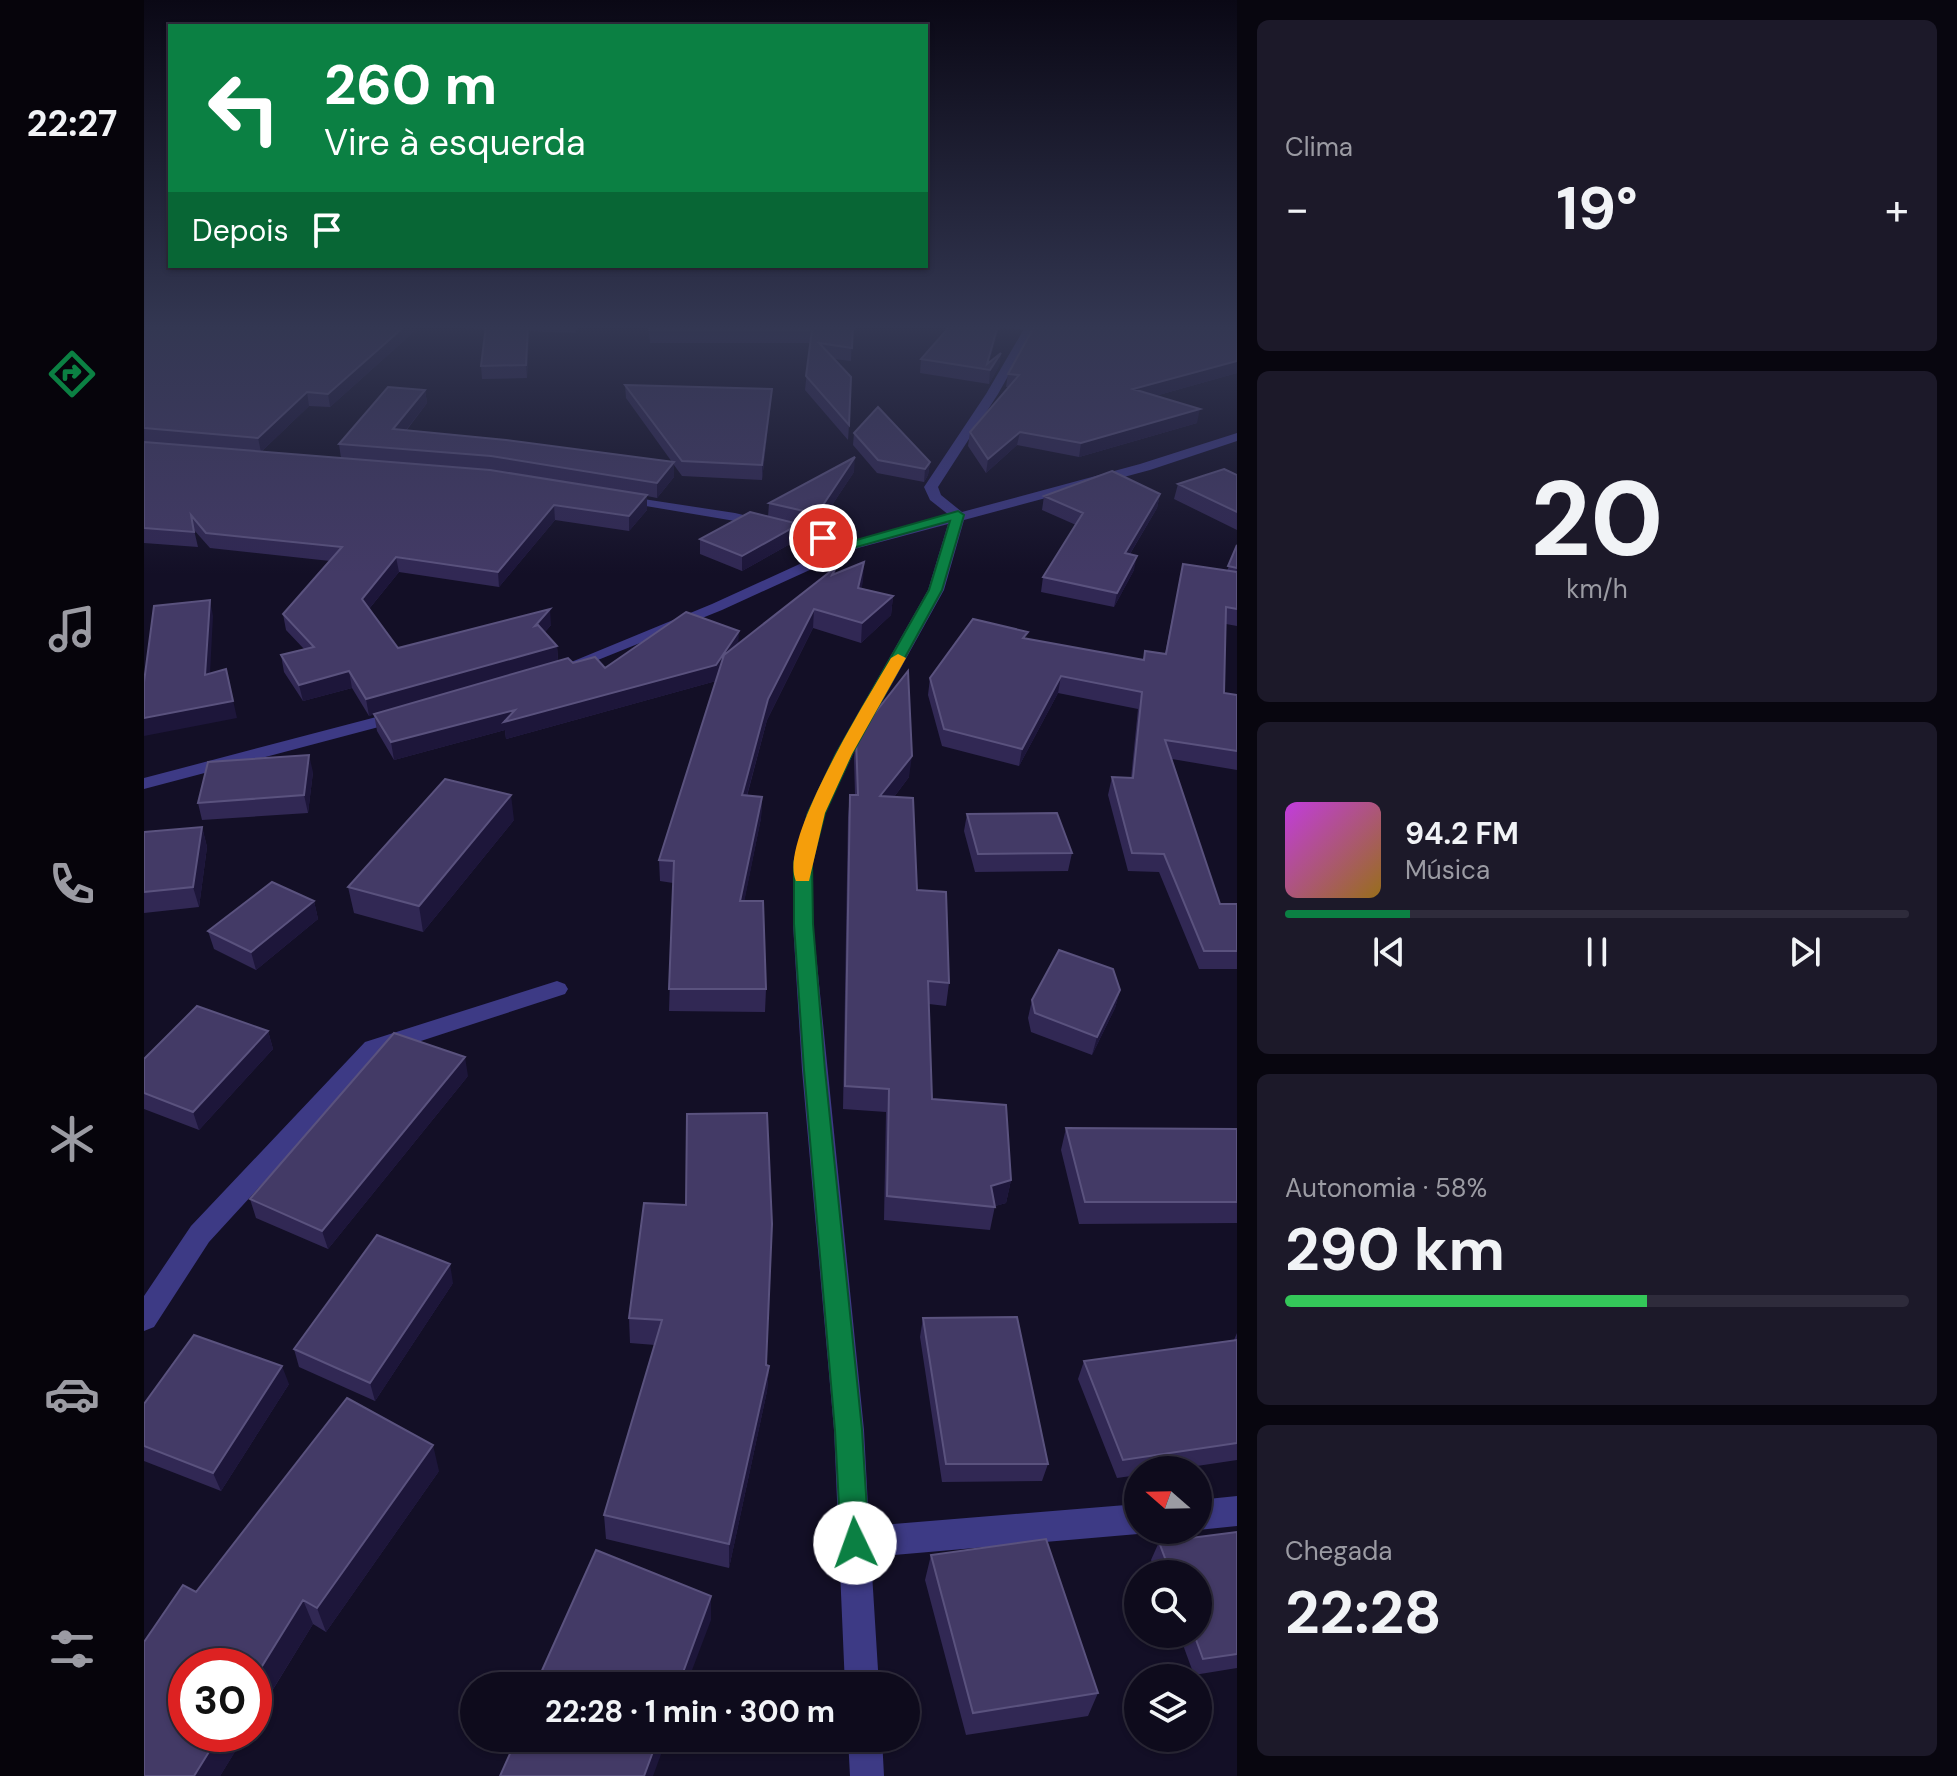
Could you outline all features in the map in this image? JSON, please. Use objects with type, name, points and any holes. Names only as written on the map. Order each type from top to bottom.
[{"type":"street","points":[[958,515],[935,497],[931,487],[983,408]]},
{"type":"street","points":[[553,671],[717,607],[853,545],[1145,467],[1237,437]]},
{"type":"street","points":[[613,497],[735,517],[853,545]]},
{"type":"street","points":[[861,1672],[849,1430],[814,1070],[803,924],[803,863],[816,813],[844,754],[936,590],[958,515]]},
{"type":"street","points":[[144,784],[412,713]]},
{"type":"street","points":[[144,1319],[200,1234],[373,1048],[557,989]]},
{"type":"street","points":[[1212,1514],[1237,1511]]},
{"type":"street","points":[[855,1543],[1124,1520]]},
{"type":"street","points":[[866,1752],[867,1776]]},
{"type":"building","points":[[144,408],[290,408],[258,438],[144,428]]},
{"type":"building","points":[[370,408],[410,408],[393,429],[674,462],[657,483],[491,456],[339,444]]},
{"type":"building","points":[[642,408],[770,408],[762,465],[682,461]]},
{"type":"building","points":[[834,408],[850,408],[849,425]]},
{"type":"building","points":[[879,408],[930,462],[925,469],[878,460],[854,433]]},
{"type":"building","points":[[991,408],[1200,409],[1081,443],[1020,432],[988,459],[970,432]]},
{"type":"building","points":[[144,442],[490,470],[647,495],[629,516],[554,505],[498,572],[396,557],[362,599],[398,648],[550,609],[535,626],[538,625],[557,646],[366,699],[349,671],[299,685],[281,655],[314,647],[283,614],[342,547],[206,533],[191,515],[194,532],[144,528]]},
{"type":"building","points":[[855,457],[817,514],[769,503]]},
{"type":"building","points":[[1224,469],[1237,475],[1237,512],[1178,484]]},
{"type":"building","points":[[1112,471],[1160,494],[1125,553],[1137,556],[1117,593],[1043,577],[1083,513],[1044,496]]},
{"type":"building","points":[[750,512],[799,524],[742,556],[700,539]]},
{"type":"building","points":[[1237,545],[1237,568],[1228,566]]},
{"type":"building","points":[[864,562],[858,588],[893,596],[862,623],[814,609],[768,699],[742,795],[762,797],[740,901],[763,901],[766,989],[669,989],[674,861],[659,860],[724,655],[836,567],[832,575]]},
{"type":"building","points":[[1183,564],[1237,572],[1237,609],[1226,607],[1224,693],[1237,695],[1237,751],[1165,740],[1220,904],[1237,904],[1237,951],[1204,951],[1164,854],[1132,853],[1112,777],[1133,778],[1142,692],[1061,676],[1022,749],[944,729],[930,678],[973,619],[1028,632],[1023,638],[1144,660],[1145,651],[1166,654]]},
{"type":"building","points":[[210,600],[205,675],[226,669],[233,701],[144,718],[144,682],[154,606]]},
{"type":"building","points":[[686,612],[739,631],[716,665],[504,722],[515,710],[391,742],[374,714],[568,658],[573,663],[595,657],[605,668]]},
{"type":"building","points":[[908,671],[912,756],[880,796],[913,798],[917,890],[946,892],[949,983],[928,981],[932,1099],[1006,1105],[1011,1180],[991,1186],[995,1207],[887,1196],[889,1089],[845,1086],[850,795],[858,795],[856,737]]},
{"type":"building","points":[[309,755],[304,795],[198,803],[208,762]]},
{"type":"building","points":[[445,779],[511,795],[419,906],[348,887]]},
{"type":"building","points":[[1057,813],[1072,853],[978,854],[967,814]]},
{"type":"building","points":[[202,827],[193,887],[144,892],[144,832]]},
{"type":"building","points":[[272,882],[314,901],[251,952],[208,931]]},
{"type":"building","points":[[1059,950],[1113,969],[1120,990],[1097,1037],[1035,1013],[1032,1000]]},
{"type":"building","points":[[197,1006],[268,1031],[193,1112],[144,1093],[144,1059]]},
{"type":"building","points":[[394,1033],[465,1057],[322,1231],[250,1199]]},
{"type":"building","points":[[767,1113],[772,1224],[766,1365],[769,1366],[729,1544],[604,1515],[662,1320],[629,1318],[644,1203],[686,1205],[687,1114]]},
{"type":"building","points":[[1066,1128],[1237,1129],[1237,1202],[1085,1202]]},
{"type":"building","points":[[377,1235],[450,1264],[370,1383],[294,1349]]},
{"type":"building","points":[[1017,1317],[1048,1464],[946,1464],[923,1318]]},
{"type":"building","points":[[194,1335],[282,1366],[213,1473],[144,1446],[144,1404]]},
{"type":"building","points":[[1237,1340],[1237,1443],[1150,1456],[1124,1456],[1123,1460],[1084,1361]]},
{"type":"building","points":[[347,1398],[433,1445],[317,1608],[303,1600],[272,1650],[168,1648],[168,1752],[209,1752],[194,1776],[144,1776],[144,1642],[183,1585],[196,1592]]},
{"type":"building","points":[[1237,1532],[1237,1654],[1203,1659],[1199,1648],[1212,1648],[1212,1560],[1166,1560],[1160,1544],[1212,1544],[1212,1535]]},
{"type":"building","points":[[1046,1539],[1098,1693],[973,1713],[931,1555]]},
{"type":"building","points":[[596,1550],[711,1596],[683,1672],[541,1672]]},
{"type":"building","points":[[511,1752],[653,1752],[644,1776],[500,1776]]},
{"type":"slow traffic","points":[[803,877],[803,863],[816,813],[844,754],[898,658]]},
{"type":"route","points":[[823,538],[853,545],[958,515],[936,590],[844,754],[816,813],[803,863],[803,924],[814,1070],[849,1430],[855,1543]]}]
